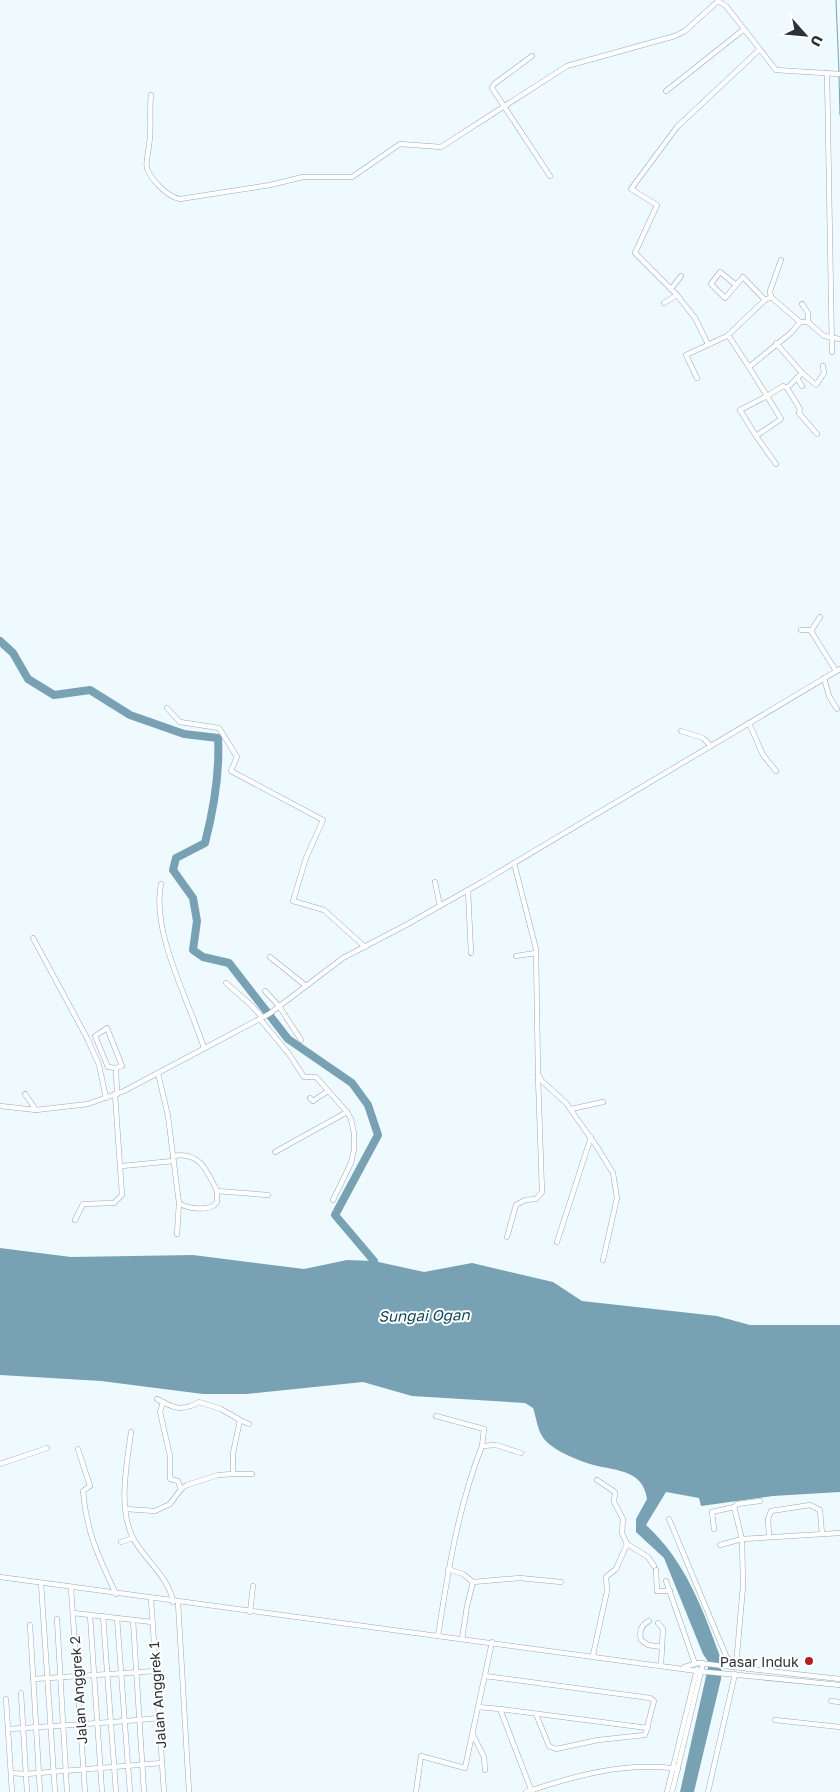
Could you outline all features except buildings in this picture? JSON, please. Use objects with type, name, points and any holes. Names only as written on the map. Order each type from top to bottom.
[{"type":"street","points":[[151,96],[149,114],[152,127],[147,169],[156,183],[167,193],[180,199],[270,186],[303,177],[352,177],[399,145],[441,147],[567,66],[684,31],[718,2],[726,6],[776,70],[840,74]]},
{"type":"street","points":[[666,91],[744,30]]},
{"type":"street","points":[[708,344],[695,318],[671,289],[635,253],[658,205],[631,189],[677,127],[759,50]]},
{"type":"street","points":[[532,56],[493,85],[505,107],[550,176]]},
{"type":"street","points":[[828,73],[836,338],[832,352]]},
{"type":"street","points":[[781,260],[770,291],[772,297],[800,322],[808,322],[824,336],[836,338]]},
{"type":"street","points":[[736,285],[720,272],[711,284],[724,298],[736,285],[743,277],[765,300]]},
{"type":"street","points":[[671,289],[681,276]]},
{"type":"street","points":[[664,303],[676,295]]},
{"type":"street","points":[[697,378],[686,355],[728,335],[765,300],[772,297]]},
{"type":"street","points":[[802,304],[808,313],[808,322]]},
{"type":"street","points":[[749,367],[776,343],[792,332],[800,322]]},
{"type":"street","points":[[728,335],[780,420],[756,436]]},
{"type":"street","points":[[776,343],[802,373],[816,385],[824,373],[823,366]]},
{"type":"street","points":[[787,388],[802,373]]},
{"type":"street","points":[[797,378],[802,386]]},
{"type":"street","points":[[776,464],[740,410],[783,386],[787,388],[800,409],[799,414],[817,434]]},
{"type":"street","points":[[801,630],[811,630],[818,623],[820,617]]},
{"type":"street","points":[[0,1106],[36,1110],[88,1104],[106,1098],[158,1073],[270,1013],[343,958],[468,890],[838,670],[811,630]]},
{"type":"street","points":[[824,678],[829,696],[837,709]]},
{"type":"street","points":[[167,708],[180,722],[219,728],[238,757],[232,771],[323,820],[306,858],[292,900],[324,910],[365,946]]},
{"type":"street","points":[[749,724],[762,755],[776,771]]},
{"type":"street","points":[[681,731],[703,738],[711,746]]},
{"type":"street","points":[[507,1237],[516,1205],[525,1200],[536,1199],[542,1192],[536,953],[514,863]]},
{"type":"street","points":[[435,882],[440,906]]},
{"type":"street","points":[[161,884],[159,896],[170,957],[204,1048]]},
{"type":"street","points":[[468,890],[472,953]]},
{"type":"street","points":[[33,938],[87,1038],[99,1065],[106,1098]]},
{"type":"street","points":[[516,956],[536,953]]},
{"type":"street","points":[[270,957],[306,986]]},
{"type":"street","points":[[226,983],[251,1004],[290,1054],[304,1077],[314,1076],[347,1112],[351,1119],[354,1133],[354,1150],[333,1200]]},
{"type":"street","points":[[265,991],[279,1006],[301,1040]]},
{"type":"street","points":[[107,1028],[121,1065],[116,1068],[108,1067],[95,1036],[107,1028]]},
{"type":"street","points":[[75,1220],[83,1204],[114,1203],[121,1198],[123,1189],[116,1094],[116,1068]]},
{"type":"street","points":[[158,1073],[168,1116],[179,1203],[177,1234]]},
{"type":"street","points":[[538,1074],[571,1109],[591,1137],[606,1161],[616,1185],[618,1198],[603,1260]]},
{"type":"street","points":[[310,1098],[313,1101],[328,1091]]},
{"type":"street","points":[[25,1094],[36,1110]]},
{"type":"street","points":[[571,1109],[603,1102]]},
{"type":"street","points":[[275,1152],[347,1112]]},
{"type":"street","points":[[557,1242],[591,1137]]},
{"type":"street","points":[[122,1166],[173,1159],[183,1154],[194,1157],[204,1165],[217,1191],[217,1202],[212,1207],[196,1208],[179,1203]]},
{"type":"street","points":[[217,1191],[268,1195]]},
{"type":"street","points":[[157,1399],[188,1409],[199,1402],[220,1409],[249,1424]]},
{"type":"street","points":[[163,1402],[160,1412],[170,1456],[170,1479],[178,1482],[181,1489]]},
{"type":"street","points":[[436,1416],[484,1429],[485,1433],[466,1492],[448,1569],[438,1636]]},
{"type":"street","points":[[233,1474],[233,1453],[242,1421]]},
{"type":"street","points":[[131,1432],[125,1483],[126,1540],[169,1589],[175,1602],[189,1792]]},
{"type":"street","points":[[482,1446],[496,1445],[521,1453]]},
{"type":"street","points":[[0,1464],[47,1448]]},
{"type":"street","points":[[78,1449],[90,1486],[83,1491],[84,1514],[100,1560],[116,1594]]},
{"type":"street","points":[[126,1509],[155,1511],[170,1504],[181,1489],[218,1475],[252,1474]]},
{"type":"street","points":[[597,1480],[615,1492],[614,1502],[623,1519],[622,1533],[627,1544],[648,1557],[655,1568],[658,1591],[670,1591]]},
{"type":"street","points":[[714,1529],[712,1512],[734,1507],[737,1504],[760,1501]]},
{"type":"street","points":[[769,1536],[768,1519],[771,1511],[810,1505],[820,1510],[822,1534]]},
{"type":"street","points":[[734,1507],[742,1539],[743,1586],[736,1665]]},
{"type":"street","points":[[669,1519],[727,1658],[736,1665]]},
{"type":"street","points":[[720,1545],[742,1539],[769,1536],[840,1533]]},
{"type":"street","points":[[593,1655],[607,1591],[606,1577],[616,1570],[627,1544]]},
{"type":"street","points":[[448,1569],[463,1574],[474,1582],[520,1578],[561,1582]]},
{"type":"street","points":[[0,1577],[151,1599],[662,1664],[723,1674],[840,1685]]},
{"type":"street","points":[[666,1581],[701,1663],[702,1671],[667,1792]]},
{"type":"street","points":[[462,1639],[467,1606],[474,1582]]},
{"type":"street","points":[[41,1583],[54,1792]]},
{"type":"street","points":[[250,1612],[253,1586]]},
{"type":"street","name":"Jalan Anggrek 2","points":[[71,1588],[85,1792]]},
{"type":"street","name":"Jalan Anggrek 1","points":[[151,1599],[164,1792]]},
{"type":"street","points":[[73,1613],[152,1622]]},
{"type":"street","points":[[90,1615],[102,1792]]},
{"type":"street","points":[[103,1616],[116,1792]]},
{"type":"street","points":[[57,1618],[67,1792]]},
{"type":"street","points":[[117,1618],[130,1792]]},
{"type":"street","points":[[133,1620],[144,1792]]},
{"type":"street","points":[[649,1621],[642,1627],[641,1640],[648,1645],[662,1647]]},
{"type":"street","points":[[658,1623],[663,1629],[662,1664]]},
{"type":"street","points":[[30,1626],[40,1792]]},
{"type":"street","points":[[416,1792],[421,1756],[462,1769],[467,1765],[492,1642]]},
{"type":"street","points":[[682,1667],[701,1663],[736,1665],[840,1678]]},
{"type":"street","points":[[33,1680],[94,1674],[156,1671]]},
{"type":"street","points":[[708,1792],[735,1674]]},
{"type":"street","points":[[485,1676],[650,1698],[654,1703],[648,1728],[643,1736],[598,1740],[555,1750],[549,1746],[536,1714]]},
{"type":"street","points":[[21,1693],[27,1792]]},
{"type":"street","points":[[6,1699],[12,1792]]},
{"type":"street","points":[[830,1701],[840,1702]]},
{"type":"street","points":[[478,1707],[500,1708],[648,1728]]},
{"type":"street","points":[[500,1708],[530,1791],[588,1773],[637,1767],[675,1768]]},
{"type":"street","points":[[8,1728],[63,1727],[97,1722],[159,1718]]},
{"type":"street","points":[[775,1720],[840,1727]]},
{"type":"street","points":[[473,1735],[484,1757],[485,1770]]},
{"type":"street","points":[[11,1773],[26,1774],[162,1763]]},
{"type":"street","points":[[672,1792],[675,1768]]},
{"type":"water","name":"Sungai Ogan","points":[[0,1248],[71,1257],[193,1255],[304,1269],[347,1260],[374,1261],[424,1272],[472,1263],[553,1282],[582,1301],[717,1316],[750,1325],[840,1325],[840,1492],[773,1496],[701,1506],[699,1498],[666,1492],[646,1525],[660,1539],[683,1571],[701,1606],[722,1662],[721,1679],[694,1792],[680,1792],[709,1663],[703,1654],[664,1558],[636,1532],[636,1519],[647,1499],[640,1481],[626,1472],[584,1462],[556,1449],[544,1439],[538,1428],[533,1408],[525,1403],[412,1396],[363,1382],[247,1394],[203,1394],[101,1381],[0,1375]]},
{"type":"waterway","points":[[836,0],[839,72]]},
{"type":"waterway","points":[[839,76],[840,115]]},
{"type":"waterway","points":[[0,641],[13,653],[28,679],[54,695],[90,690],[130,715],[184,734],[218,738],[216,791],[205,843],[176,858],[173,870],[193,898],[197,921],[193,950],[203,957],[229,963],[288,1039],[352,1083],[368,1105],[378,1135],[335,1215],[374,1261]]},
{"type":"place","name":"Pasar Induk","points":[[809,1661]]}]
